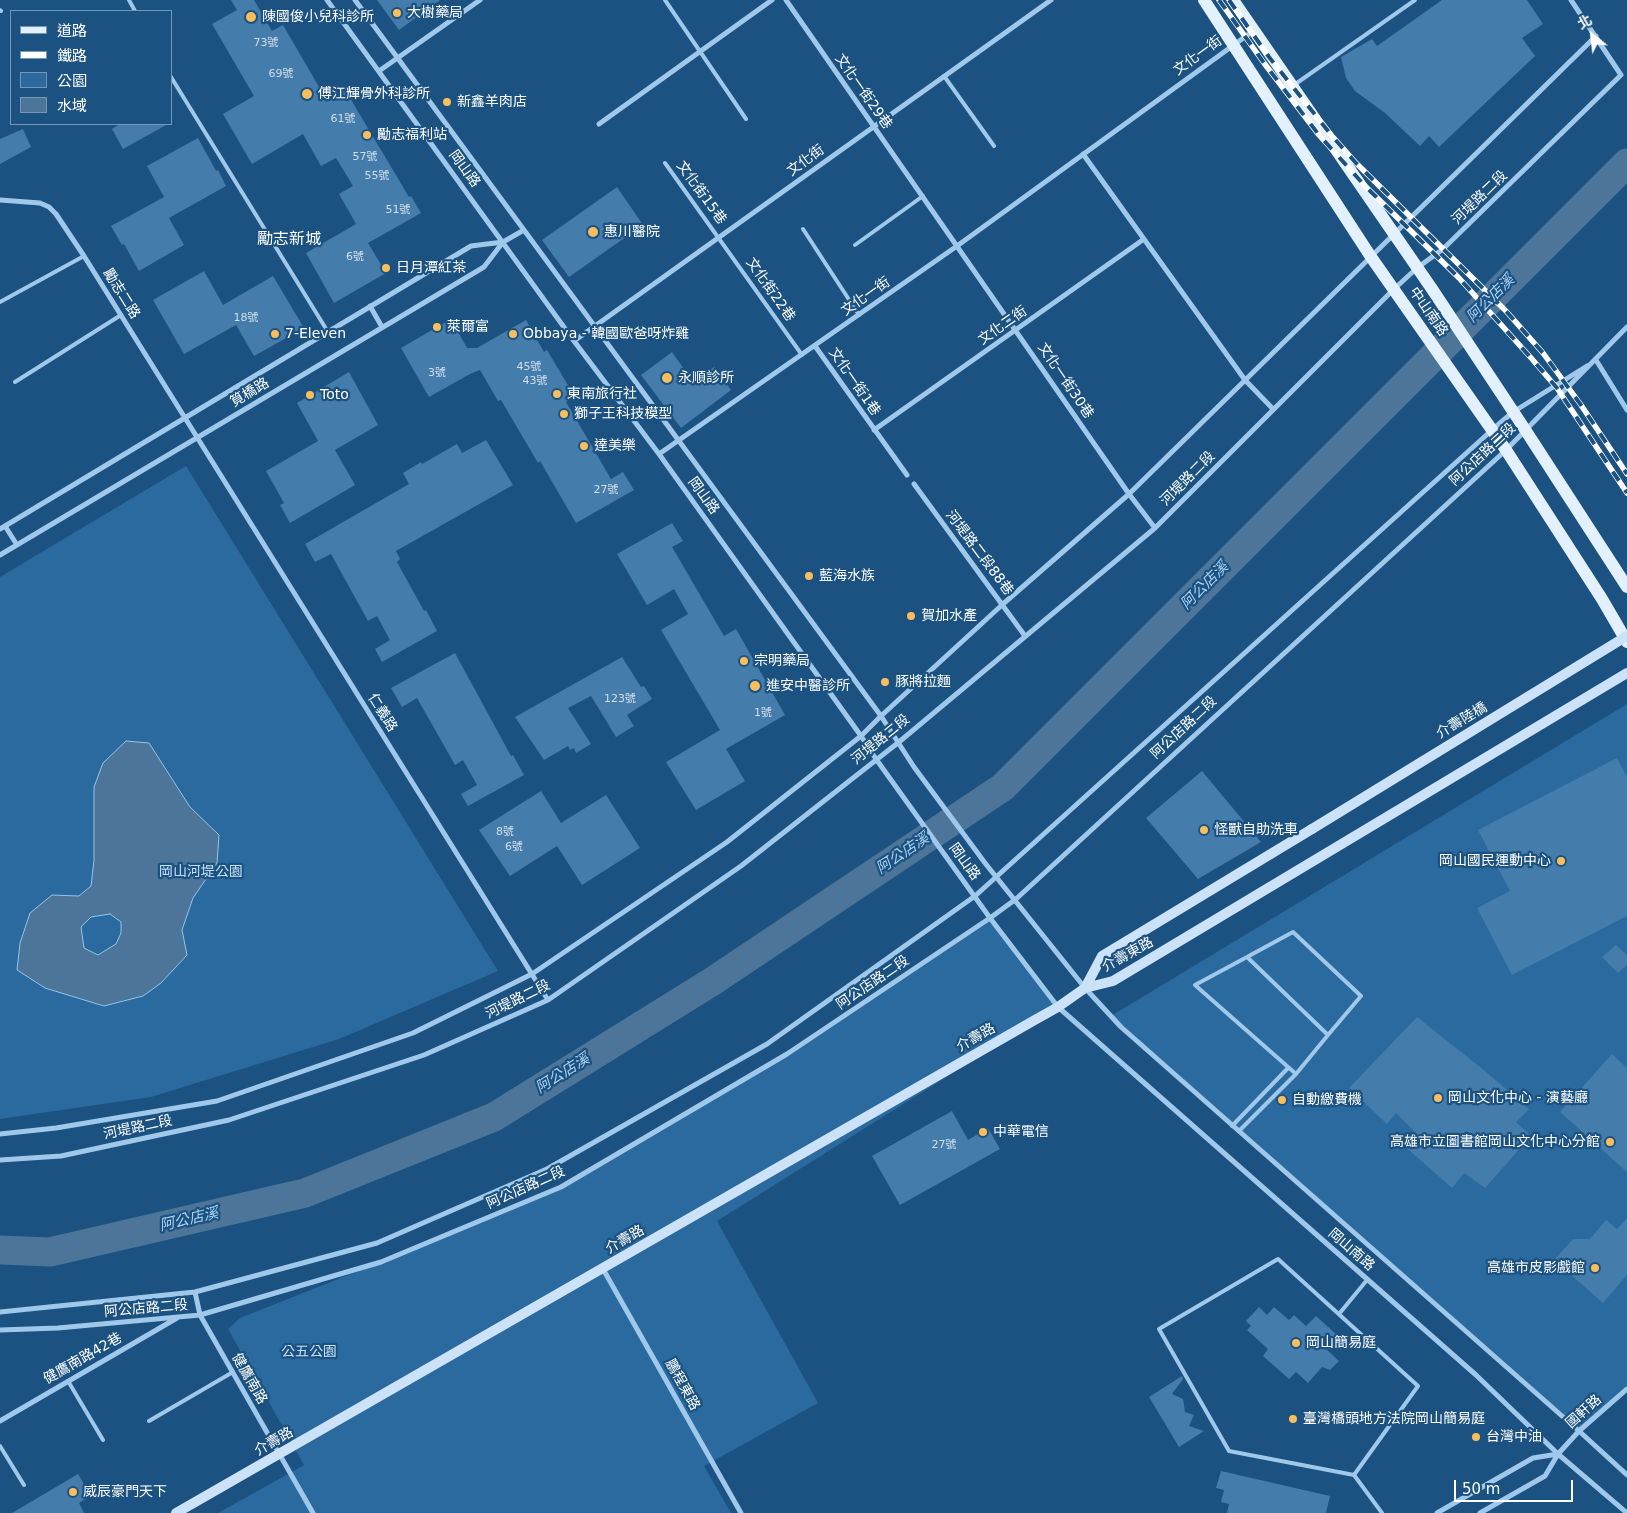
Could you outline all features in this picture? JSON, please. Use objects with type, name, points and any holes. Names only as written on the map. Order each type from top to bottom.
[{"type":"main road","name":"中山南路","points":[[1204,0],[1371,256],[1506,450],[1602,599],[1627,642]]},
{"type":"main road","name":"中山南路","points":[[1234,0],[1432,289],[1627,587]]},
{"type":"main road","name":"介壽陸橋","points":[[1312,829],[1627,636]]},
{"type":"main road","name":"介壽東路","points":[[1086,988],[1113,981],[1627,672]]},
{"type":"main road","name":"介壽東路","points":[[1086,988],[1102,956],[1312,829]]},
{"type":"main road","name":"介壽路","points":[[176,1513],[1058,1007],[1086,988]]},
{"type":"street","name":"岡山路","points":[[327,0],[574,341],[659,454],[990,918],[1058,1007]]},
{"type":"street","name":"岡山路","points":[[355,0],[881,716],[914,767],[985,862],[1086,988]]},
{"type":"street","points":[[379,70],[480,0]]},
{"type":"street","points":[[599,124],[772,0]]},
{"type":"street","name":"文化一街29巷","points":[[786,0],[957,246]]},
{"type":"street","name":"文化街","points":[[574,341],[1051,0]]},
{"type":"street","points":[[1571,0],[1596,36]]},
{"type":"street","name":"文化一街","points":[[659,454],[957,246],[1254,30]]},
{"type":"street","name":"河堤路二段","points":[[0,1134],[56,1128],[217,1100],[413,1033],[532,974],[727,842],[861,736],[1003,604],[1129,494],[1596,36],[1621,75],[1443,249],[1417,268],[1394,289],[1155,528],[899,742],[741,866],[548,1000],[424,1055],[229,1120],[61,1156],[0,1160]]},
{"type":"street","points":[[1083,154],[1245,380],[1273,410]]},
{"type":"street","name":"勵志二路","points":[[0,200],[30,202],[49,207],[84,256],[197,438]]},
{"type":"street","name":"筧橋路","points":[[2,528],[472,246],[503,242],[524,230]]},
{"type":"street","name":"文化二街","points":[[874,430],[1144,239]]},
{"type":"street","name":"筧橋路","points":[[0,556],[484,267],[503,242]]},
{"type":"street","name":"文化一街30巷","points":[[957,246],[1129,494],[1155,528]]},
{"type":"street","points":[[370,306],[382,327]]},
{"type":"street","name":"阿公店路二段","points":[[0,1330],[58,1328],[200,1315],[381,1262],[561,1187],[787,1054],[1016,899],[1506,450],[1627,327]]},
{"type":"street","name":"文化一街1巷","points":[[815,346],[907,475]]},
{"type":"street","points":[[1596,360],[1627,410]]},
{"type":"street","name":"阿公店路二段","points":[[0,1312],[195,1292],[377,1243],[547,1169],[767,1044],[975,896],[1510,408],[1596,360]]},
{"type":"street","name":"仁義路","points":[[197,438],[548,1000]]},
{"type":"street","name":"河堤路二段88巷","points":[[914,484],[1026,636]]},
{"type":"street","points":[[2,528],[17,546]]},
{"type":"street","name":"岡山南路","points":[[1086,988],[1121,1027],[1579,1431],[1627,1476]]},
{"type":"street","name":"岡山南路","points":[[1058,1007],[1476,1375],[1558,1454],[1627,1513]]},
{"type":"street","name":"鵬程東路","points":[[603,1268],[741,1513]]},
{"type":"street","name":"健鷹南路","points":[[195,1292],[200,1315],[313,1513]]},
{"type":"street","name":"健鷹南路42巷","points":[[0,1421],[178,1317]]},
{"type":"street","name":"國軒路","points":[[1480,1513],[1545,1476],[1558,1454],[1579,1431],[1627,1389]]},
{"type":"street","points":[[1437,1513],[1532,1458],[1558,1454]]},
{"type":"lane","points":[[665,0],[746,119]]},
{"type":"lane","points":[[1292,86],[1415,0]]},
{"type":"lane","points":[[944,76],[994,146]]},
{"type":"lane","points":[[172,79],[328,332]]},
{"type":"lane","name":"文化街15巷","points":[[665,163],[719,237]]},
{"type":"lane","points":[[855,245],[923,196]]},
{"type":"lane","points":[[803,229],[859,315]]},
{"type":"lane","name":"文化街22巷","points":[[719,237],[802,355]]},
{"type":"lane","points":[[0,302],[84,256]]},
{"type":"lane","points":[[15,382],[121,315]]},
{"type":"lane","points":[[1239,1131],[1296,1074],[1361,996],[1293,932],[1195,985],[1296,1074]]},
{"type":"lane","points":[[1246,957],[1328,1035]]},
{"type":"lane","points":[[1232,1126],[1288,1068]]},
{"type":"lane","points":[[1354,1475],[1418,1386],[1278,1259],[1159,1329],[1229,1451],[1354,1475],[1382,1513]]},
{"type":"lane","points":[[1339,1314],[1367,1280]]},
{"type":"lane","points":[[149,1421],[232,1372]]},
{"type":"lane","points":[[68,1381],[103,1440]]},
{"type":"lane","points":[[0,1446],[24,1485]]},
{"type":"green space","name":"岡山河堤公園","points":[[186,466],[498,971],[339,1039],[151,1097],[0,1119],[0,577]]},
{"type":"green space","points":[[1627,704],[1627,1385],[1579,1431],[1111,1016]]},
{"type":"green space","name":"公五公園","points":[[990,918],[1058,1007],[717,1221],[818,1403],[704,1466],[731,1513],[218,1513],[304,1465],[228,1329],[240,1318],[561,1187],[787,1054]]},
{"type":"water","points":[[126,741],[149,743],[190,807],[219,835],[217,863],[193,898],[182,930],[187,955],[161,983],[143,996],[104,1006],[45,988],[17,970],[20,943],[30,913],[52,895],[79,896],[91,886],[94,860],[94,787],[103,763]],"holes":[[[110,914],[121,922],[121,933],[116,944],[98,955],[84,948],[81,927],[91,917]]]},
{"type":"building","points":[[231,0],[254,0],[272,31],[283,25],[326,99],[344,88],[409,197],[411,196],[421,213],[368,243],[386,273],[334,303],[306,253],[356,224],[339,194],[353,186],[336,158],[321,166],[303,134],[252,164],[223,114],[254,96],[212,24],[237,10]]},
{"type":"building","points":[[377,0],[440,0],[399,30]]},
{"type":"building","points":[[1442,0],[1527,0],[1543,24],[1522,38],[1535,56],[1439,147],[1429,136],[1420,146],[1385,113],[1355,91],[1346,78],[1341,57],[1372,39],[1377,46]]},
{"type":"building","points":[[118,125],[166,125],[123,149],[112,129]]},
{"type":"building","points":[[23,129],[31,147],[0,164],[0,139]]},
{"type":"building","points":[[198,138],[226,186],[169,218],[184,245],[139,271],[124,244],[122,245],[111,226],[164,197],[147,166]]},
{"type":"building","name":"惠川醫院","points":[[617,187],[643,225],[569,277],[542,240]]},
{"type":"building","points":[[204,271],[223,305],[273,276],[304,328],[254,356],[236,325],[184,354],[153,300]]},
{"type":"building","points":[[451,319],[467,348],[477,348],[526,320],[544,352],[547,350],[575,397],[566,402],[611,479],[623,472],[634,490],[576,523],[540,461],[538,463],[501,400],[498,401],[480,370],[429,397],[401,348]]},
{"type":"building","points":[[672,352],[693,382],[714,367],[731,390],[681,428],[641,375]]},
{"type":"building","points":[[349,372],[378,425],[335,450],[355,485],[290,523],[280,505],[284,503],[266,471],[318,441],[297,403]]},
{"type":"building","points":[[486,440],[513,485],[396,551],[400,559],[397,562],[437,631],[382,662],[375,649],[390,640],[377,616],[368,621],[331,554],[315,562],[305,544],[409,484],[403,473],[421,462],[422,464],[457,444],[462,453]]},
{"type":"building","points":[[672,523],[683,541],[672,547],[724,636],[736,629],[785,715],[726,749],[745,781],[696,810],[666,762],[720,730],[661,630],[688,614],[674,589],[647,605],[617,554]]},
{"type":"building","points":[[455,653],[511,756],[513,755],[524,775],[468,806],[461,794],[477,785],[463,760],[455,765],[417,698],[402,707],[391,688]]},
{"type":"building","points":[[622,657],[641,687],[644,686],[652,699],[627,715],[634,726],[616,737],[591,696],[568,708],[591,744],[576,753],[574,748],[570,750],[568,746],[544,760],[515,717]]},
{"type":"building","name":"岡山國民運動中心","points":[[1617,758],[1627,777],[1627,916],[1512,975],[1477,908],[1510,891],[1478,830]]},
{"type":"building","name":"怪獸自助洗車","points":[[1202,771],[1261,842],[1198,879],[1146,818]]},
{"type":"building","points":[[541,791],[561,823],[606,795],[640,848],[582,885],[557,846],[510,876],[479,830]]},
{"type":"building","points":[[1616,945],[1627,955],[1627,965],[1618,973],[1602,957]]},
{"type":"building","name":"岡山文化中心 - 演藝廳","points":[[1417,1017],[1529,1109],[1516,1122],[1531,1136],[1485,1188],[1464,1173],[1452,1188],[1402,1144],[1415,1132],[1396,1113],[1387,1124],[1349,1088]]},
{"type":"building","name":"高雄市立圖書館岡山文化中心分館","points":[[1612,1054],[1627,1068],[1627,1172],[1560,1112]]},
{"type":"building","points":[[952,1111],[968,1140],[988,1128],[1000,1149],[900,1205],[872,1156]]},
{"type":"building","name":"高雄市皮影戲館","points":[[1627,1218],[1627,1275],[1603,1303],[1554,1260],[1573,1239],[1590,1239],[1606,1220],[1617,1229]]},
{"type":"building","name":"岡山簡易庭","points":[[1259,1307],[1267,1315],[1274,1307],[1289,1320],[1294,1315],[1306,1326],[1316,1316],[1338,1336],[1326,1349],[1339,1361],[1330,1370],[1322,1367],[1308,1383],[1296,1372],[1289,1379],[1263,1356],[1268,1349],[1247,1330],[1251,1326],[1246,1321]]},
{"type":"building","points":[[1182,1376],[1183,1379],[1172,1394],[1183,1399],[1185,1412],[1194,1415],[1189,1426],[1204,1431],[1179,1447],[1149,1397]]},
{"type":"building","points":[[1221,1471],[1330,1496],[1326,1513],[1227,1513],[1229,1504],[1221,1502],[1224,1490],[1216,1488]]},
{"type":"building","points":[[78,1474],[91,1496],[79,1503],[84,1513],[12,1513]]},
{"type":"waterway","name":"阿公店溪","points":[[0,1250],[50,1252],[305,1193],[494,1117],[713,981],[1003,787],[1627,163]]},
{"type":"railway","points":[[1219,0],[1319,135],[1366,187],[1459,278],[1557,388],[1627,493]]},
{"type":"railway","points":[[1229,0],[1269,57],[1356,163],[1506,311],[1543,353],[1581,405],[1627,474]]},
{"type":"place","name":"大樹藥局","points":[[397,13]]},
{"type":"place","name":"陳國俊小兒科診所","points":[[251,17]]},
{"type":"place","name":"傅江輝骨外科診所","points":[[307,94]]},
{"type":"place","name":"新鑫羊肉店","points":[[447,102]]},
{"type":"place","name":"勵志福利站","points":[[367,135]]},
{"type":"place","name":"惠川醫院","points":[[593,232]]},
{"type":"place","name":"日月潭紅茶","points":[[386,268]]},
{"type":"place","name":"萊爾富","points":[[437,327]]},
{"type":"place","name":"7-Eleven","points":[[275,334]]},
{"type":"place","name":"Obbaya - 韓國歐爸呀炸雞","points":[[513,334]]},
{"type":"place","name":"永順診所","points":[[667,378]]},
{"type":"place","name":"東南旅行社","points":[[557,394]]},
{"type":"place","name":"Toto","points":[[310,395]]},
{"type":"place","name":"獅子王科技模型","points":[[564,414]]},
{"type":"place","name":"達美樂","points":[[584,446]]},
{"type":"place","name":"藍海水族","points":[[809,576]]},
{"type":"place","name":"賀加水產","points":[[911,616]]},
{"type":"place","name":"宗明藥局","points":[[744,661]]},
{"type":"place","name":"豚將拉麵","points":[[885,682]]},
{"type":"place","name":"進安中醫診所","points":[[755,686]]},
{"type":"place","name":"怪獸自助洗車","points":[[1204,830]]},
{"type":"place","name":"岡山國民運動中心","points":[[1561,861]]},
{"type":"place","name":"岡山文化中心 - 演藝廳","points":[[1438,1098]]},
{"type":"place","name":"自動繳費機","points":[[1282,1100]]},
{"type":"place","name":"中華電信","points":[[983,1132]]},
{"type":"place","name":"高雄市立圖書館岡山文化中心分館","points":[[1610,1142]]},
{"type":"place","name":"高雄市皮影戲館","points":[[1595,1268]]},
{"type":"place","name":"岡山簡易庭","points":[[1296,1343]]},
{"type":"place","name":"臺灣橋頭地方法院岡山簡易庭","points":[[1293,1419]]},
{"type":"place","name":"台灣中油","points":[[1476,1437]]},
{"type":"place","name":"威辰豪門天下","points":[[73,1492]]},
{"type":"district","name":"勵志新城","points":[[289,240]]}]
